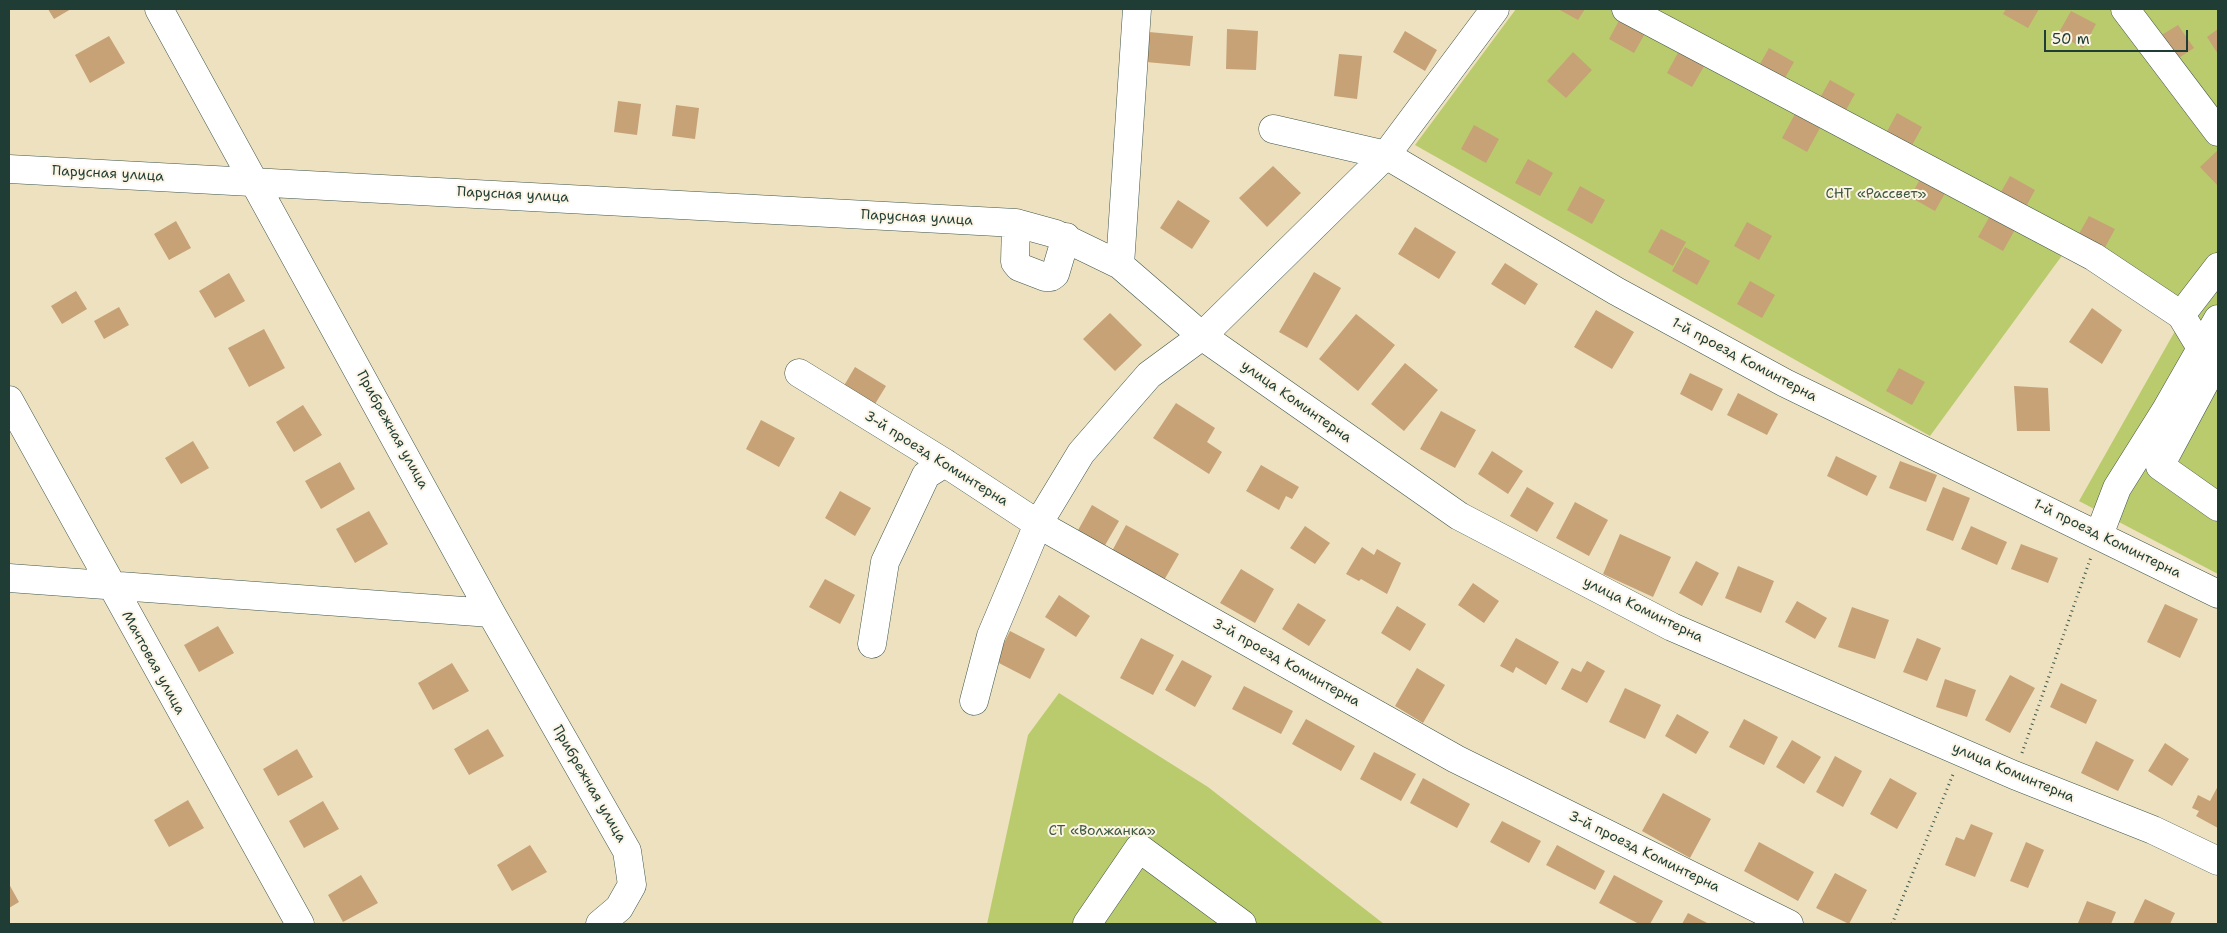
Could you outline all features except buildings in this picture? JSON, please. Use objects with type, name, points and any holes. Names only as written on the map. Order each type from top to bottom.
[{"type":"street","name":"Прибрежная улица","points":[[159,9],[491,613],[627,851],[632,885],[619,908],[600,924]]},
{"type":"street","points":[[1120,265],[1137,9]]},
{"type":"street","points":[[974,701],[991,636],[1038,524],[1081,453],[1149,375],[1202,336],[1386,155],[1495,9]]},
{"type":"street","points":[[1626,9],[2094,257],[2181,316],[2210,353]]},
{"type":"street","points":[[2102,9],[2132,18],[2218,132]]},
{"type":"street","name":"1-й проезд Коминтерна","points":[[1273,129],[1386,155],[1616,291],[1784,383],[2099,534],[2218,594]]},
{"type":"street","name":"Парусная улица","points":[[9,169],[1016,223]]},
{"type":"street","points":[[1016,223],[1015,262],[1019,267],[1045,277],[1055,274],[1066,238]]},
{"type":"street","name":"улица Коминтерна","points":[[1016,223],[1066,238],[1120,265],[1202,336],[1459,516],[1672,627],[2014,775],[2153,830],[2218,862]]},
{"type":"street","points":[[2181,316],[2218,268]]},
{"type":"street","points":[[2218,319],[2210,353],[2160,466],[2218,507]]},
{"type":"street","points":[[2099,534],[2117,488],[2210,353]]},
{"type":"street","name":"3-й проезд Коминтерна","points":[[799,373],[945,463],[1038,524],[1456,759],[1789,924]]},
{"type":"street","name":"Мачтовая улица","points":[[9,400],[110,585],[300,924]]},
{"type":"street","points":[[872,644],[885,562],[926,475],[945,463]]},
{"type":"street","points":[[9,578],[491,613]]},
{"type":"street","points":[[1092,922],[1138,848],[1242,924]]},
{"type":"path","points":[[2014,775],[2099,534]]},
{"type":"path","points":[[1892,924],[1962,752]]},
{"type":"green space","name":"СНТ «Рассвет»","points":[[1516,9],[2218,9],[2218,574],[2079,501],[2179,324],[2069,246],[1930,436],[1415,145]]},
{"type":"green space","name":"СТ «Волжанка»","points":[[1059,693],[1208,787],[1384,924],[987,924],[1028,735]]}]
